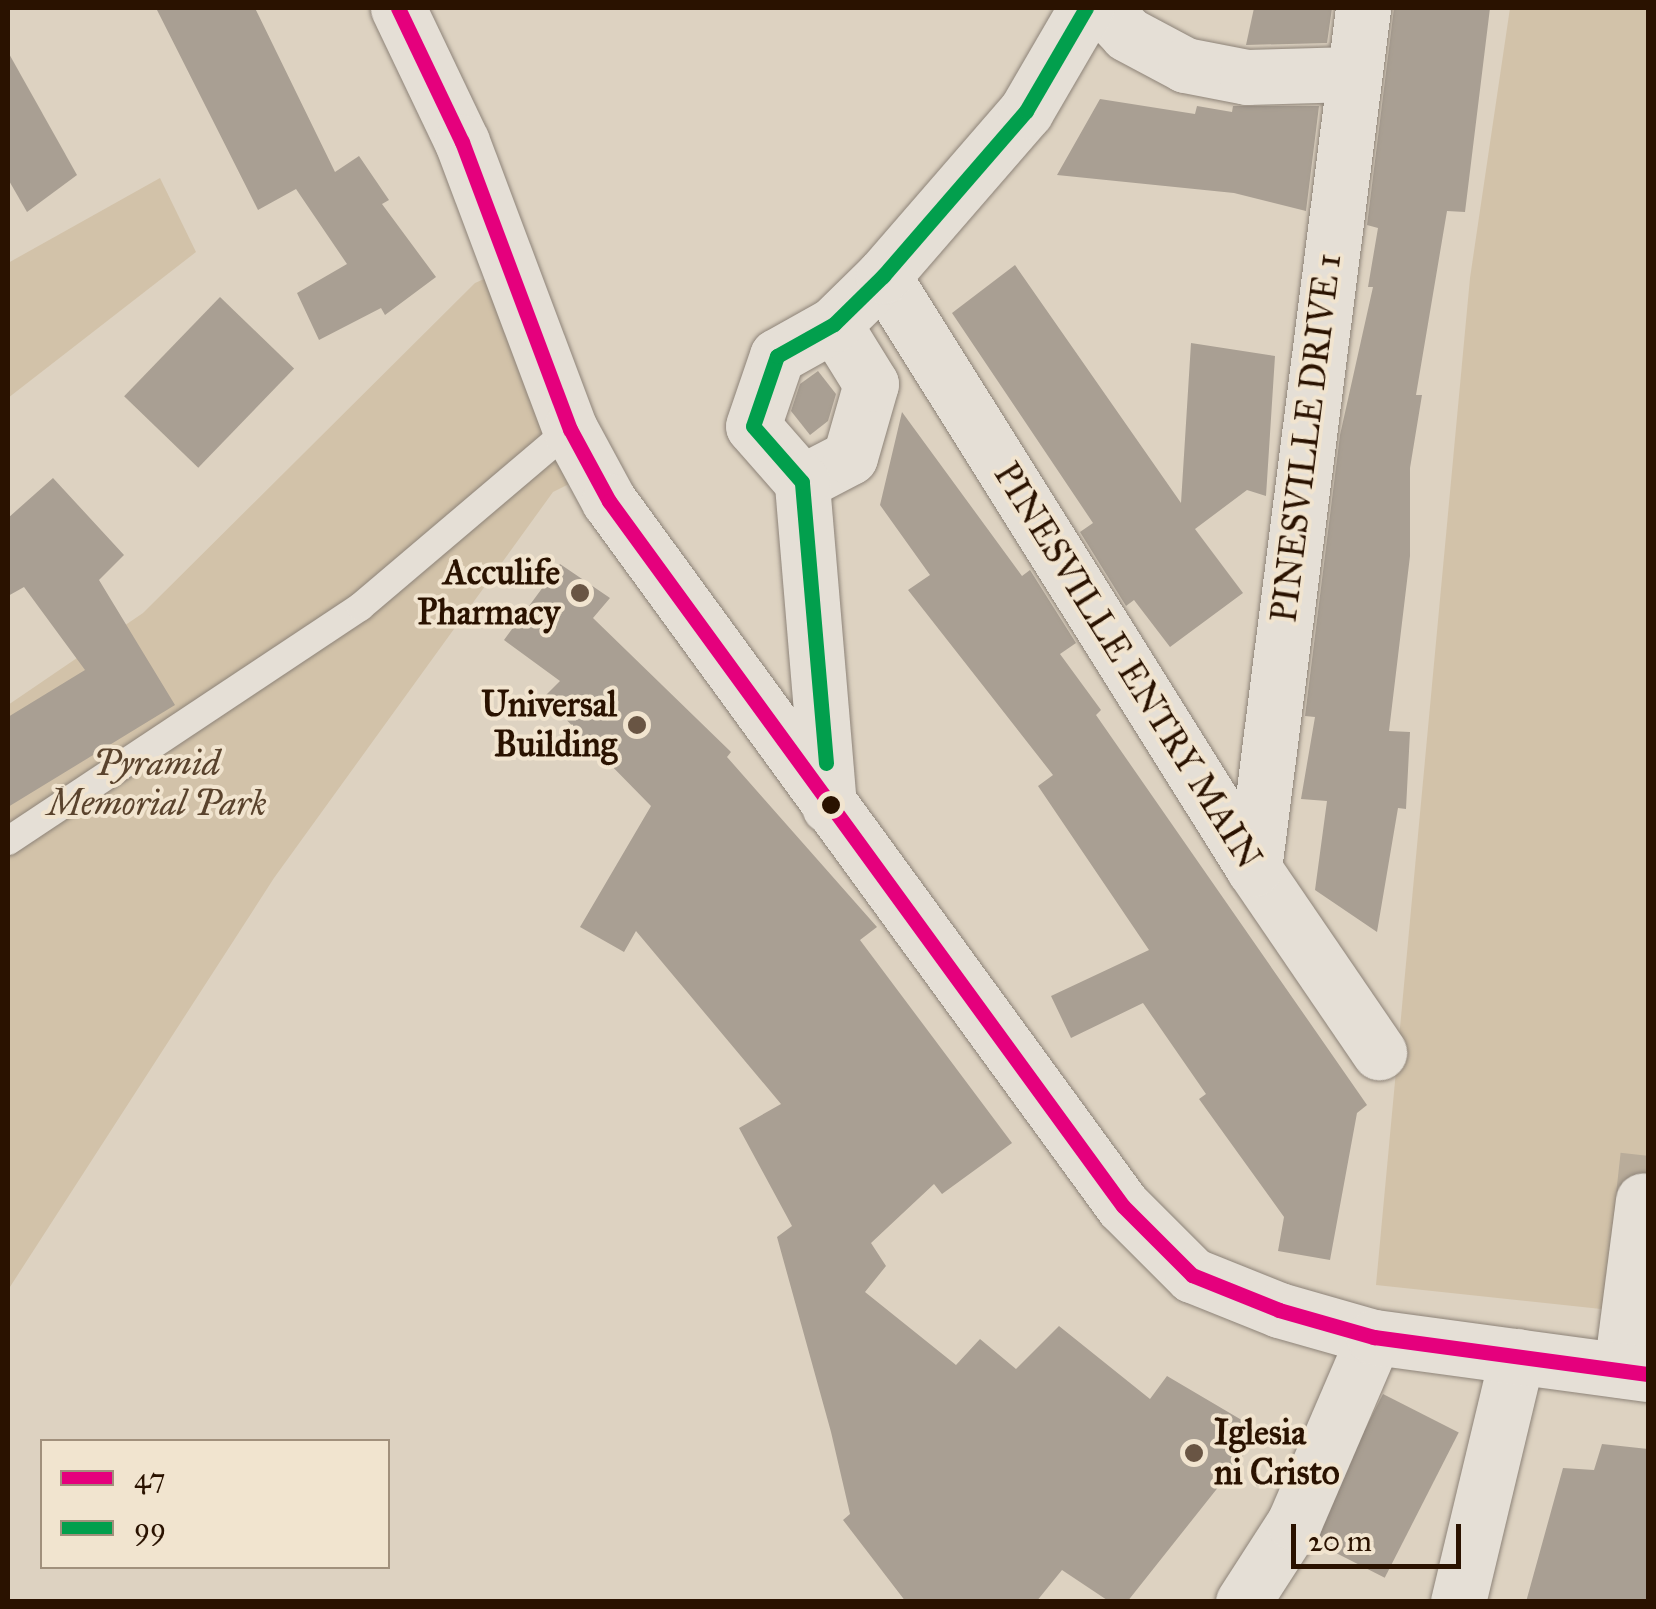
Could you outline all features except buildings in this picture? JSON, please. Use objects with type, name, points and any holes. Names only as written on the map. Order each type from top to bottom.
[{"type":"street","points":[[398,8],[462,142],[570,430],[619,516],[1123,1206],[1192,1275],[1220,1291],[1374,1338],[1635,1372],[1643,1200]]},
{"type":"street","points":[[829,806],[802,482],[752,426],[778,356],[834,324],[883,276],[1026,111],[1086,8]]},
{"type":"street","points":[[1103,8],[1127,34],[1185,65],[1247,77],[1352,74]]},
{"type":"street","name":"PINESVILLE DRIVE 1","points":[[1254,870],[1363,8]]},
{"type":"street","name":"PINESVILLE ENTRY MAIN","points":[[883,276],[1254,870],[1378,1052]]},
{"type":"street","points":[[802,482],[850,457],[870,384],[834,324]]},
{"type":"street","points":[[1243,1602],[1294,1524],[1374,1338]]},
{"type":"street","points":[[1458,1602],[1517,1356]]},
{"type":"lane","points":[[8,842],[360,607],[570,430]]},
{"type":"green space","points":[[1510,8],[1648,8],[1648,1314],[1376,1285],[1470,278]]},
{"type":"green space","points":[[160,178],[196,252],[8,398],[8,263]]},
{"type":"green space","name":"Pyramid Memorial Park","points":[[491,276],[575,481],[553,492],[274,878],[8,1290],[8,705],[143,613],[475,283]]},
{"type":"tunnel","points":[[1643,1200],[1648,1155]]},
{"type":"transit line","name":"47","points":[[398,8],[462,142],[570,429],[609,501],[1123,1206],[1192,1275],[1279,1310],[1374,1337],[1648,1374]]},
{"type":"transit line","name":"99","points":[[826,763],[802,482],[753,426],[777,356],[834,324],[883,276],[1026,111],[1086,8]]},
{"type":"place","name":"Acculife Pharmacy","points":[[580,593]]},
{"type":"place","name":"Universal Building","points":[[637,725]]},
{"type":"place","name":"Iglesia ni Cristo","points":[[1194,1453]]}]
